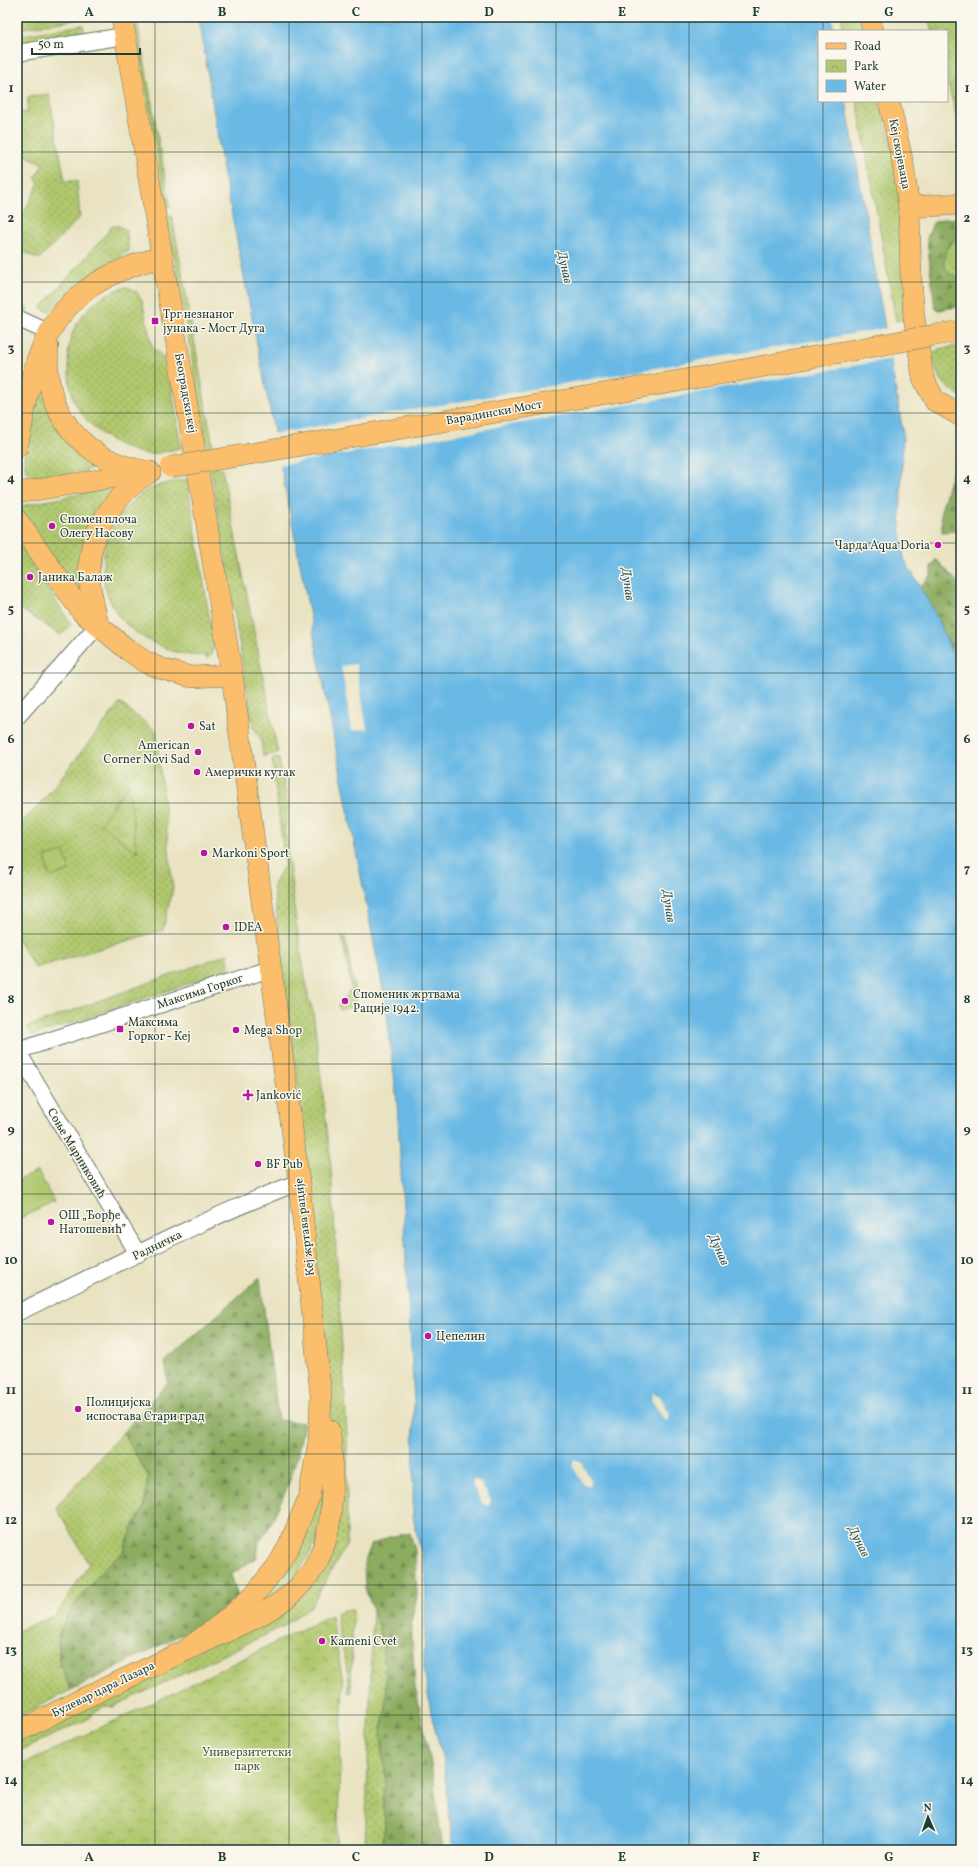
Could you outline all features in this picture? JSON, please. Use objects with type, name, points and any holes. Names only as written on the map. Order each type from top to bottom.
[{"type":"main road","points":[[870,17],[873,30]]},
{"type":"main road","name":"Београдски кеј","points":[[123,26],[232,675]]},
{"type":"main road","name":"Кеј скојеваца","points":[[889,102],[903,164],[909,207],[914,317],[923,378],[935,401],[961,416]]},
{"type":"main road","points":[[909,207],[961,204]]},
{"type":"main road","points":[[17,447],[35,368],[50,332],[61,315],[93,284],[135,264],[162,257]]},
{"type":"main road","name":"Варадински Мост","points":[[17,494],[737,371],[961,331]]},
{"type":"main road","points":[[50,332],[48,350],[49,384],[53,400],[60,416],[72,432],[88,447],[109,461],[131,469],[150,472]]},
{"type":"main road","points":[[98,625],[89,576],[92,545],[100,526],[120,496],[135,481],[150,472]]},
{"type":"main road","points":[[17,520],[82,612],[128,650],[144,661],[162,669],[191,677],[232,675]]},
{"type":"main road","name":"Кеј жртава рације","points":[[232,675],[299,1182],[321,1396],[316,1461],[310,1497],[302,1517]]},
{"type":"main road","name":"Булевар цара Лазара","points":[[17,1732],[190,1647],[276,1608],[298,1590],[322,1556],[331,1522],[332,1473],[330,1436],[321,1396]]},
{"type":"main road","name":"Булевар цара Лазара","points":[[190,1647],[226,1620],[255,1594],[278,1565],[302,1517]]},
{"type":"street","points":[[17,53],[123,26]]},
{"type":"street","points":[[17,318],[50,332]]},
{"type":"street","points":[[17,717],[98,625]]},
{"type":"street","name":"Максима Горког","points":[[17,1051],[270,969]]},
{"type":"street","name":"Соње Маринковић","points":[[17,1051],[138,1254]]},
{"type":"street","name":"Радничка","points":[[17,1312],[231,1209],[299,1182]]},
{"type":"green space","points":[[17,17],[92,17],[17,29]]},
{"type":"green space","points":[[841,17],[858,17],[862,30],[844,30]]},
{"type":"green space","points":[[928,17],[961,17],[961,130],[948,85],[948,30],[932,30]]},
{"type":"green space","points":[[83,25],[85,36],[17,48],[17,36]]},
{"type":"green space","points":[[135,25],[138,25],[170,206],[166,207]]},
{"type":"green space","points":[[49,94],[65,181],[77,181],[80,217],[39,259],[17,249],[17,227],[39,183],[35,178],[43,164],[17,151],[17,113],[27,112],[28,97]]},
{"type":"green space","points":[[857,102],[879,102],[898,164],[911,319],[896,321]]},
{"type":"green space","points":[[172,216],[217,469],[222,469],[278,753],[263,756],[261,739],[253,727],[200,404],[167,217]]},
{"type":"green space","points":[[961,218],[961,306],[939,310],[935,308],[927,239],[933,223],[944,219]]},
{"type":"green space","points":[[961,218],[961,236],[949,247],[944,258],[944,263],[949,273],[961,278],[961,306],[939,310],[935,308],[927,239],[933,223],[944,219]]},
{"type":"green space","points":[[111,226],[120,226],[126,230],[129,251],[84,280],[49,312],[41,308],[108,232]]},
{"type":"green space","points":[[127,287],[136,291],[142,300],[152,346],[163,357],[170,375],[181,448],[148,454],[120,445],[93,426],[76,404],[73,396],[69,379],[68,356],[71,336],[82,317],[97,301],[107,294]]},
{"type":"green space","points":[[17,302],[28,308],[22,318],[17,315]]},
{"type":"green space","points":[[961,346],[961,396],[949,388],[940,378],[931,353],[938,352],[938,349]]},
{"type":"green space","points":[[39,392],[41,392],[101,467],[40,479],[26,471],[26,441],[30,421]]},
{"type":"green space","points":[[956,459],[961,462],[961,531],[942,532],[941,511]]},
{"type":"green space","points":[[187,479],[214,646],[207,659],[205,655],[187,655],[164,648],[136,633],[130,628],[118,615],[110,601],[105,586],[103,570],[104,555],[114,525],[133,500],[146,491],[161,485]]},
{"type":"green space","points":[[110,488],[115,490],[89,608],[20,512],[21,506]]},
{"type":"green space","points":[[19,544],[71,624],[61,635],[17,607],[17,545]]},
{"type":"green space","points":[[936,559],[961,586],[961,684],[953,658],[943,634],[919,587],[931,575],[931,566],[934,564]]},
{"type":"green space","points":[[120,703],[156,731],[173,888],[163,930],[35,968],[17,938],[17,827],[41,803]]},
{"type":"green space","points":[[279,758],[288,805],[285,830],[296,922],[309,1001],[313,1011],[330,1154],[347,1433],[347,1544],[311,1606],[282,1627],[113,1707],[100,1709],[90,1718],[17,1752],[17,1731],[117,1682],[311,1574],[334,1448],[305,1147],[273,885],[285,864],[272,759]]},
{"type":"green space","points":[[128,785],[137,852],[100,824]]},
{"type":"green space","points":[[64,852],[70,871],[50,877],[45,857]]},
{"type":"green space","points":[[342,937],[345,937],[356,997],[353,1006],[340,1010],[338,1005],[349,993],[348,991],[352,991]]},
{"type":"green space","points":[[228,954],[229,970],[32,1036],[27,1027]]},
{"type":"green space","points":[[38,1171],[54,1202],[17,1220],[17,1181]]},
{"type":"green space","points":[[260,1277],[278,1420],[304,1423],[297,1458],[289,1483],[270,1526],[259,1542],[257,1557],[231,1575],[238,1597],[202,1624],[71,1690],[59,1662],[58,1636],[69,1612],[103,1569],[123,1552],[135,1523],[144,1509],[148,1476],[123,1432],[168,1382],[165,1362]]},
{"type":"green space","points":[[123,1432],[148,1476],[144,1509],[135,1523],[123,1552],[103,1569],[70,1685],[71,1690],[17,1717],[17,1631],[56,1615],[89,1564],[56,1507]]},
{"type":"green space","points":[[323,1457],[322,1525],[309,1556],[287,1588],[234,1618],[258,1595]]},
{"type":"green space","points":[[410,1533],[415,1550],[417,1597],[411,1622],[415,1686],[431,1763],[443,1850],[380,1850],[385,1828],[383,1794],[386,1780],[381,1733],[386,1708],[386,1679],[382,1640],[373,1609],[365,1589],[364,1564],[371,1545],[389,1537]]},
{"type":"green space","points":[[373,1609],[382,1640],[386,1679],[386,1708],[381,1733],[386,1780],[383,1794],[385,1828],[380,1850],[365,1850]]},
{"type":"green space","points":[[343,1610],[353,1610],[351,1693],[348,1692],[346,1662],[336,1613]]},
{"type":"green space","name":"Универзитетски парк","points":[[331,1615],[343,1681],[337,1850],[17,1850],[17,1767],[163,1698]]},
{"type":"water","name":"Дунав","points":[[199,17],[831,17],[834,30],[818,30],[818,102],[846,102],[903,433],[900,525],[904,559],[934,611],[952,653],[961,684],[961,1850],[453,1850],[444,1764],[431,1713],[424,1668],[426,1576],[413,1516],[414,1400],[397,1101],[386,1005],[222,164]],"holes":[[[656,1393],[670,1417],[665,1420],[651,1396]],[[577,1459],[591,1483],[586,1486],[572,1462]],[[477,1479],[491,1503],[486,1506],[471,1482]]]},
{"type":"pier","points":[[887,328],[893,359],[279,465],[272,434]]},
{"type":"pier","points":[[356,664],[367,729],[352,731],[341,666]]},
{"type":"pier","points":[[653,1393],[659,1395],[670,1414],[668,1420],[663,1418],[651,1399]],"holes":[[[654,1395],[657,1396],[668,1415],[667,1418],[664,1417],[653,1398]]]},
{"type":"pier","points":[[574,1459],[580,1461],[591,1480],[589,1486],[583,1484],[572,1465]],"holes":[[[575,1461],[578,1463],[589,1481],[588,1484],[585,1483],[574,1464]]]},
{"type":"pier","points":[[473,1479],[479,1481],[491,1500],[489,1506],[483,1504],[472,1485]],"holes":[[[474,1481],[478,1482],[489,1501],[488,1504],[485,1503],[474,1484]]]},
{"type":"place","name":"Трг незнаног јунака - Мост Дуга","points":[[155,321]]},
{"type":"place","name":"Спомен плоча Олегу Насову","points":[[52,526]]},
{"type":"place","name":"Чарда Aqua Doria","points":[[938,545]]},
{"type":"place","name":"Јаника Балаж","points":[[30,577]]},
{"type":"place","name":"Sat","points":[[191,726]]},
{"type":"place","name":"American Corner Novi Sad","points":[[198,752]]},
{"type":"place","name":"Амерички кутак","points":[[197,772]]},
{"type":"place","name":"Markoni Sport","points":[[204,853]]},
{"type":"place","name":"IDEA","points":[[226,927]]},
{"type":"place","name":"Споменик жртвама Рације 1942.","points":[[345,1001]]},
{"type":"place","name":"Максима Горког - Кеј","points":[[120,1029]]},
{"type":"place","name":"Mega Shop","points":[[236,1030]]},
{"type":"place","name":"Janković","points":[[248,1095]]},
{"type":"place","name":"BF Pub","points":[[258,1164]]},
{"type":"place","name":"ОШ „Ђорђе Натошевић”","points":[[51,1222]]},
{"type":"place","name":"Цепелин","points":[[428,1336]]},
{"type":"place","name":"Полицијска испостава Стари град","points":[[78,1409]]},
{"type":"place","name":"Kameni Cvet","points":[[322,1641]]}]
